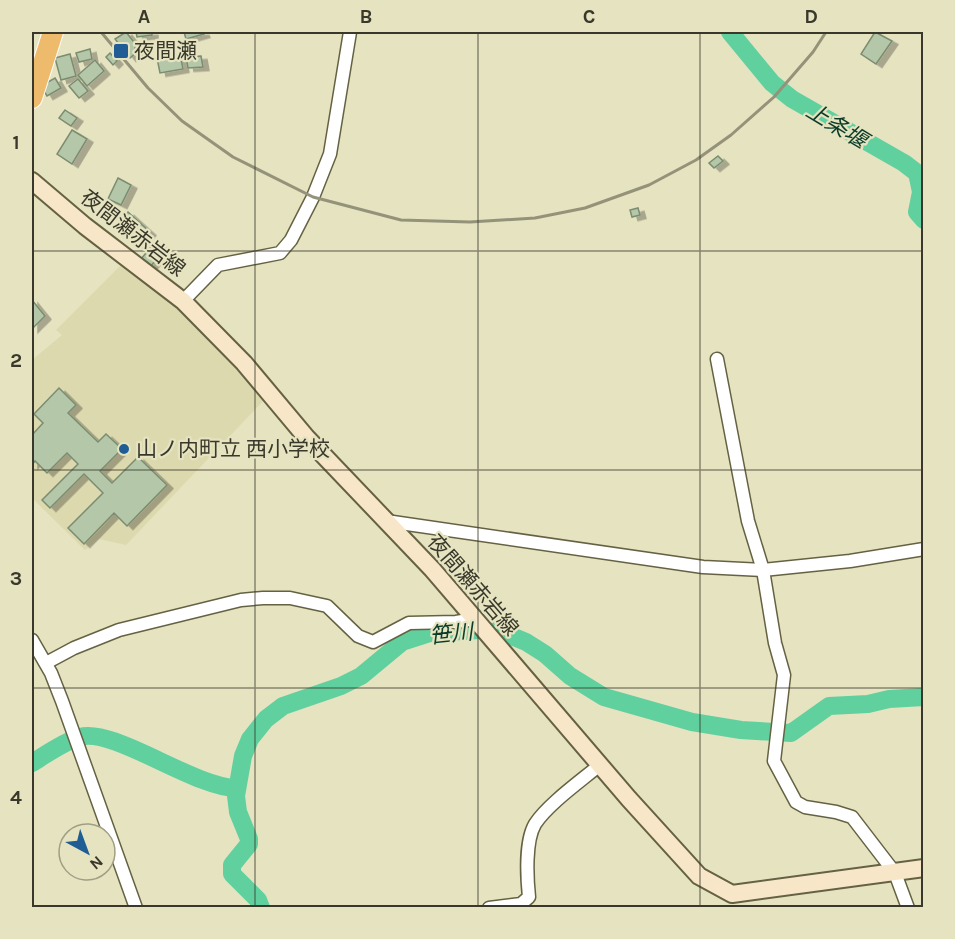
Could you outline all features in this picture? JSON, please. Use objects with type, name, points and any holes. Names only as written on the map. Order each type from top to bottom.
[{"type":"highway","points":[[32,98],[37,61],[53,32]]},
{"type":"main road","name":"夜間瀬赤岩線","points":[[32,181],[183,301],[244,363],[306,437],[432,569],[628,799],[699,876],[735,901],[924,868]]},
{"type":"street","points":[[183,301],[218,265],[280,253],[291,240],[313,197],[330,154],[350,32]]},
{"type":"street","points":[[717,359],[748,521],[763,570],[775,643],[784,675],[774,761],[796,802],[805,807],[852,817],[895,873],[909,908]]},
{"type":"street","points":[[386,521],[703,567],[763,570],[850,561],[924,549]]},
{"type":"street","points":[[46,663],[74,648],[119,630],[241,600],[263,598],[290,598],[327,606],[358,636],[374,642],[409,623],[456,622],[481,627]]},
{"type":"street","points":[[32,640],[46,663],[74,732],[136,908]]},
{"type":"street","points":[[489,908],[521,904],[529,897],[526,867],[534,825],[544,812],[601,765]]},
{"type":"shaded area","name":"山ノ内町立 西小学校","points":[[121,265],[179,306],[264,400],[126,545],[99,539],[85,550],[32,498],[32,360],[62,335],[56,330]]},
{"type":"building","points":[[126,32],[137,46],[135,48],[137,52],[130,58],[115,39]]},
{"type":"building","points":[[136,32],[152,32],[152,35],[137,37]]},
{"type":"building","points":[[184,32],[203,32],[204,34],[186,39]]},
{"type":"building","points":[[875,32],[892,41],[876,64],[861,54]]},
{"type":"building","points":[[90,49],[92,59],[79,62],[76,53]]},
{"type":"building","points":[[110,53],[117,61],[113,65],[106,57]]},
{"type":"building","points":[[70,54],[76,76],[61,80],[55,58]]},
{"type":"building","points":[[180,54],[183,69],[160,73],[157,58]]},
{"type":"building","points":[[201,56],[203,67],[188,68],[186,57]]},
{"type":"building","points":[[95,60],[104,71],[87,86],[78,75]]},
{"type":"building","points":[[55,78],[61,88],[47,96],[41,86]]},
{"type":"building","points":[[78,79],[88,91],[79,98],[69,86]]},
{"type":"building","points":[[65,110],[77,118],[71,126],[59,118]]},
{"type":"building","points":[[72,130],[87,139],[72,164],[57,154]]},
{"type":"building","points":[[718,156],[723,161],[714,168],[709,163]]},
{"type":"building","points":[[118,178],[131,185],[121,205],[108,199]]},
{"type":"building","points":[[638,208],[640,215],[632,217],[630,210]]},
{"type":"building","points":[[128,212],[150,232],[138,245],[116,226]]},
{"type":"building","points":[[156,241],[165,249],[150,267],[141,259]]},
{"type":"building","points":[[32,300],[45,316],[32,329]]},
{"type":"building","points":[[59,388],[76,405],[68,413],[98,442],[106,434],[122,449],[100,471],[112,483],[138,457],[167,485],[127,526],[114,513],[84,544],[68,528],[103,493],[84,474],[50,508],[42,500],[78,464],[67,453],[47,473],[35,461],[32,465],[32,435],[43,423],[34,414]]},
{"type":"waterway","name":"上条堰","points":[[730,32],[772,83],[792,99],[904,163],[917,173],[921,192],[917,212],[924,220]]},
{"type":"waterway","name":"笹川","points":[[261,908],[258,900],[232,874],[232,865],[249,844],[238,812],[236,796],[243,756],[250,739],[266,719],[283,706],[341,686],[361,676],[402,642],[430,633],[495,629],[526,642],[545,654],[570,676],[604,697],[692,722],[741,730],[791,733],[829,706],[924,697]]},
{"type":"waterway","name":"笹川","points":[[32,763],[74,739],[94,736],[133,748],[198,778],[236,788]]},
{"type":"railway","points":[[101,32],[148,88],[182,121],[233,157],[313,197],[401,220],[470,222],[535,218],[585,208],[649,185],[696,160],[731,135],[774,97],[813,52],[826,32]]},
{"type":"place","name":"夜間瀬","points":[[121,51]]},
{"type":"place","name":"山ノ内町立 西小学校","points":[[124,449]]}]
